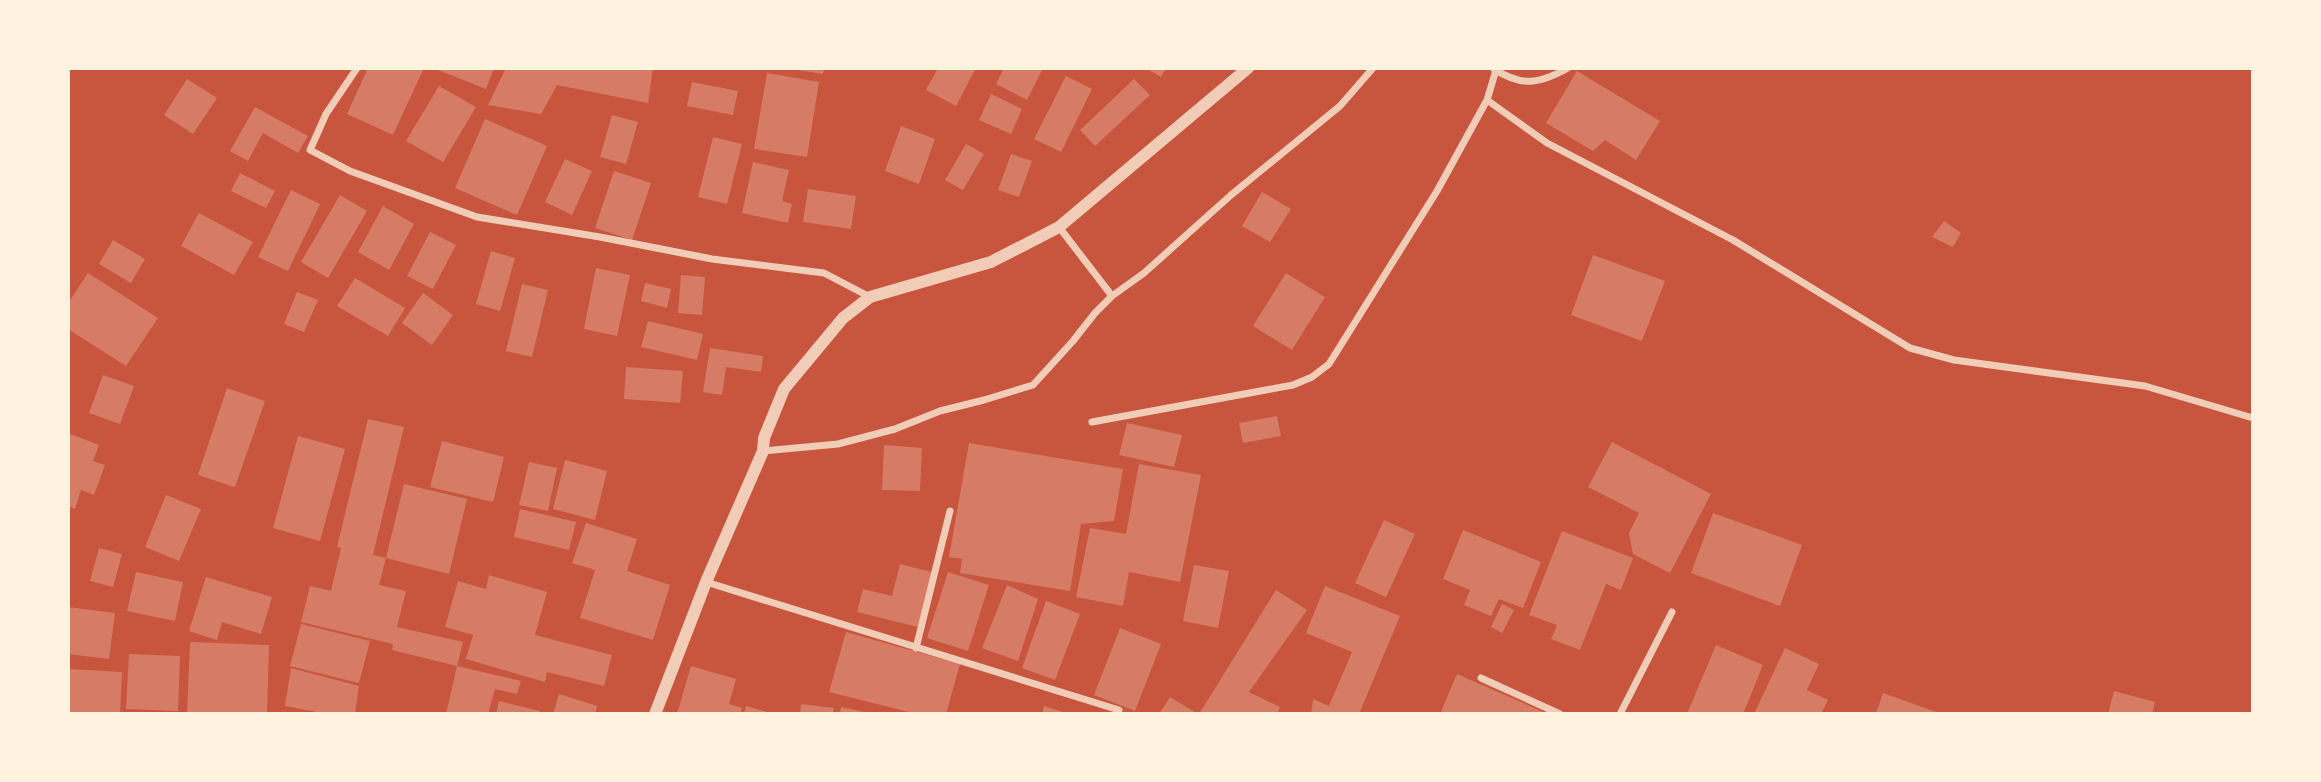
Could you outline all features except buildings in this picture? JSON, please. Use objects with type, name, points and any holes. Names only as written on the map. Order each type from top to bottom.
[{"type":"street","points":[[357,68],[326,114],[310,150],[350,171],[477,218],[600,237],[712,259],[824,273],[870,297]]},
{"type":"street","points":[[655,714],[784,389],[843,318],[870,297],[990,261],[1059,227],[1248,68]]},
{"type":"street","points":[[764,445],[838,444],[895,429],[940,411],[1033,385],[1094,313],[1112,296],[1144,273],[1231,195],[1340,106],[1373,68]]},
{"type":"street","points":[[1093,422],[1293,385],[1312,377],[1329,364],[1437,191],[1486,100],[1494,69],[1511,80],[1546,80],[1568,68]]},
{"type":"street","points":[[1486,100],[1547,143],[1733,240],[1910,348],[1954,360],[2145,386],[2253,418]]},
{"type":"street","points":[[1059,227],[1112,296]]},
{"type":"street","points":[[916,648],[950,511]]},
{"type":"street","points":[[706,582],[1119,710]]},
{"type":"street","points":[[1620,714],[1672,612]]},
{"type":"street","points":[[1481,678],[1560,714]]}]
